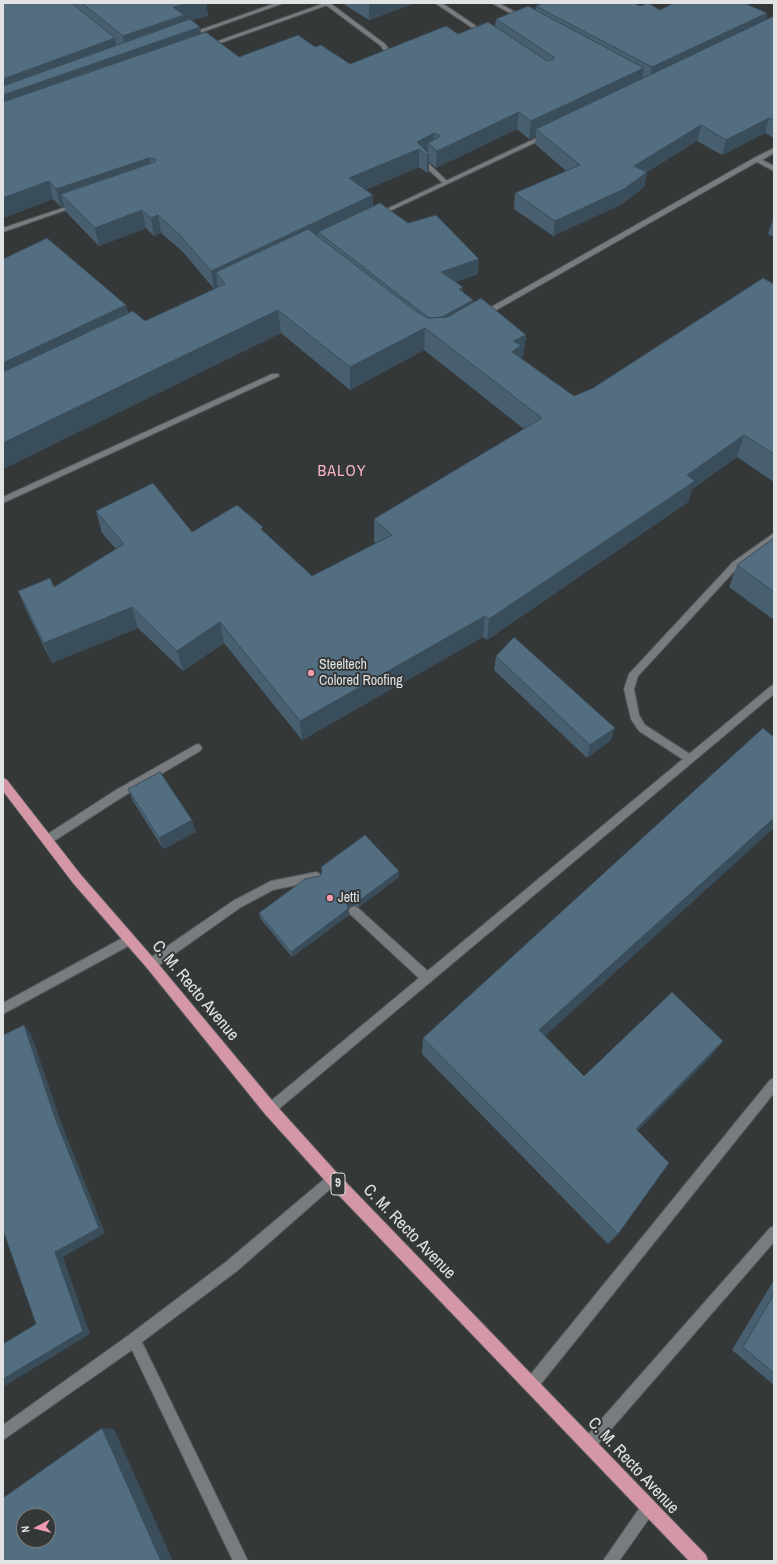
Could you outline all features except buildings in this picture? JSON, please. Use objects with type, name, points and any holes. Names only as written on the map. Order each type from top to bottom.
[{"type":"highway","name":"C. M. Recto Avenue","points":[[3,783],[128,940],[151,964],[270,1108],[333,1178],[700,1561]]},
{"type":"street","points":[[184,37],[281,3]]},
{"type":"street","points":[[199,49],[329,3],[383,45],[387,50],[373,63]]},
{"type":"street","points":[[438,3],[490,37]]},
{"type":"street","points":[[495,3],[530,22]]},
{"type":"street","points":[[368,219],[553,132]]},
{"type":"street","points":[[474,319],[774,150]]},
{"type":"street","points":[[431,156],[421,160],[446,183]]},
{"type":"street","points":[[756,159],[774,169]]},
{"type":"street","points":[[3,230],[82,203]]},
{"type":"street","points":[[3,500],[275,376]]},
{"type":"street","points":[[690,759],[642,728],[634,716],[629,689],[634,674],[736,564],[774,536]]},
{"type":"street","points":[[270,1108],[774,689]]},
{"type":"street","points":[[47,840],[120,793],[196,748]]},
{"type":"street","points":[[151,964],[237,904],[271,886],[316,876]]},
{"type":"street","points":[[354,911],[427,978]]},
{"type":"street","points":[[3,1009],[128,940]]},
{"type":"street","points":[[531,1385],[774,1084]]},
{"type":"street","points":[[3,1433],[134,1340],[232,1266],[333,1178]]},
{"type":"street","points":[[588,1445],[774,1232]]},
{"type":"street","points":[[134,1340],[241,1561]]},
{"type":"street","points":[[610,1561],[648,1508]]},
{"type":"place","name":"Steeltech Colored Roofing","points":[[311,673]]},
{"type":"place","name":"Jetti","points":[[330,898]]},
{"type":"district","name":"BALOY","points":[[342,472]]}]
